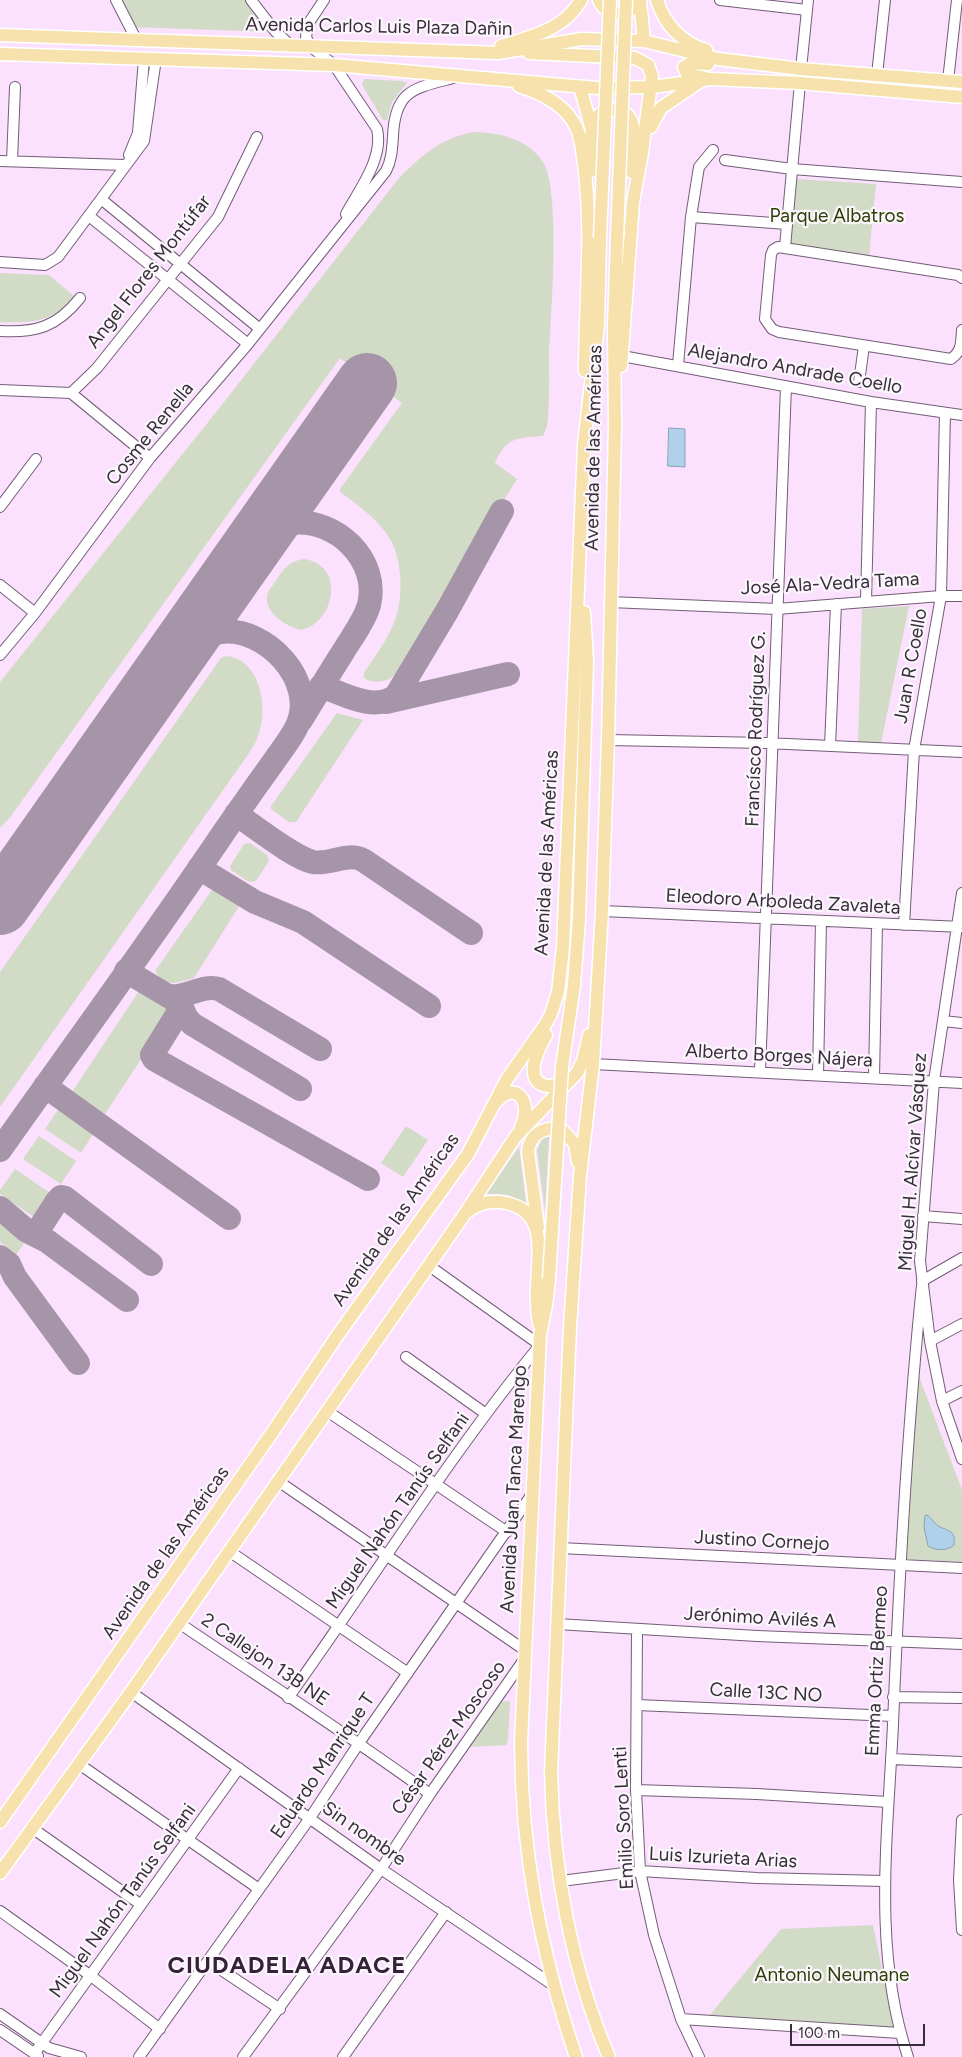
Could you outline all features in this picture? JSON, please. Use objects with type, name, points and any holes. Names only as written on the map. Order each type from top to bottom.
[{"type":"main road","points":[[482,52],[554,28],[574,11],[581,0]]},
{"type":"main road","points":[[599,0],[603,8],[616,14],[629,12],[639,0]]},
{"type":"main road","name":"Avenida de las Américas","points":[[0,1822],[272,1433],[337,1336],[468,1154],[507,1079],[545,1025],[558,992],[563,947],[585,425],[598,326],[610,0]]},
{"type":"main road","name":"Avenida de las Américas","points":[[0,1873],[230,1551],[462,1218],[516,1136],[588,1062],[598,986],[602,911],[608,740],[614,327],[626,0]]},
{"type":"main road","points":[[639,0],[644,41]]},
{"type":"main road","points":[[657,0],[667,22],[679,36],[700,49],[744,62]]},
{"type":"main road","name":"Avenida Carlos Luis Plaza Dañin","points":[[0,35],[498,53],[582,38],[644,41],[705,57],[802,69],[962,82]]},
{"type":"main road","points":[[498,53],[569,54],[635,58],[642,61],[651,70],[652,87],[632,202]]},
{"type":"main road","name":"Avenida Carlos Luis Plaza Dañin","points":[[0,54],[334,65],[580,87],[652,87],[706,80],[800,83],[962,97]]},
{"type":"main road","points":[[706,80],[687,74],[684,67],[691,62],[734,65],[760,64]]},
{"type":"main road","points":[[492,78],[543,96],[563,109],[570,117],[580,136],[588,196]]},
{"type":"main road","points":[[642,153],[653,120],[660,108],[706,80]]},
{"type":"main road","points":[[580,87],[592,131]]},
{"type":"main road","points":[[585,425],[588,196],[592,131],[596,118],[608,110],[622,111],[631,120],[634,133],[632,202],[622,356],[614,426]]},
{"type":"main road","name":"Avenida de las Américas","points":[[579,554],[587,662],[579,919]]},
{"type":"main road","points":[[566,851],[583,807]]},
{"type":"main road","name":"Avenida Juan Tanca Marengo","points":[[576,2056],[541,1937],[531,1886],[522,1808],[521,1742],[540,1340],[549,1279],[561,1076],[574,985],[579,919]]},
{"type":"main road","points":[[558,992],[554,1013],[536,1057],[535,1075],[538,1082],[545,1086],[556,1086],[567,1080],[588,1062]]},
{"type":"main road","points":[[588,1062],[570,1327],[556,1624],[551,1780],[555,1838],[570,1930],[584,1986],[609,2057]]},
{"type":"main road","points":[[495,1103],[503,1095],[513,1093],[521,1096],[526,1112],[516,1136]]},
{"type":"main road","points":[[540,1340],[536,1304],[539,1240],[528,1152],[534,1136],[550,1128],[562,1130],[566,1133],[577,1152],[580,1176]]},
{"type":"main road","points":[[462,1218],[468,1211],[480,1204],[495,1202],[512,1204],[532,1218],[539,1240]]},
{"type":"street","points":[[116,0],[136,39]]},
{"type":"street","points":[[251,0],[275,31],[290,45]]},
{"type":"street","points":[[310,46],[306,37],[308,24],[324,0]]},
{"type":"street","points":[[720,0],[807,5],[802,69]]},
{"type":"street","points":[[877,75],[885,0]]},
{"type":"street","points":[[948,81],[957,0]]},
{"type":"street","name":"Cosme Renella","points":[[310,46],[334,65],[377,130],[376,154],[370,170],[332,240]]},
{"type":"street","points":[[0,262],[45,265],[58,256],[101,199],[125,165],[138,133],[150,59]]},
{"type":"street","name":"Cosme Renella","points":[[0,655],[35,613],[150,458],[248,344],[388,167],[392,155],[394,119],[397,108],[404,97],[413,90],[426,85],[460,76]]},
{"type":"street","points":[[785,247],[800,83]]},
{"type":"street","points":[[12,161],[14,87]]},
{"type":"street","name":"Angel Flores Montúfar","points":[[71,393],[96,368],[218,217],[257,137]]},
{"type":"street","points":[[678,365],[691,217],[700,167],[713,150]]},
{"type":"street","points":[[726,160],[792,169],[962,182]]},
{"type":"street","points":[[0,161],[125,165]]},
{"type":"street","points":[[101,199],[260,329]]},
{"type":"street","points":[[88,216],[248,344]]},
{"type":"street","points":[[691,217],[787,224]]},
{"type":"street","points":[[962,278],[778,247],[773,250],[771,255],[765,319],[772,329],[779,332],[951,359],[958,355],[961,348],[962,330]]},
{"type":"street","points":[[0,331],[30,332],[52,324],[64,316],[80,298]]},
{"type":"street","points":[[859,382],[864,346]]},
{"type":"street","name":"Alejandro Andrade Coello","points":[[622,356],[871,402],[962,415]]},
{"type":"street","name":"Francísco Rodríguez G.","points":[[760,1072],[786,386]]},
{"type":"street","points":[[0,390],[71,393],[150,458]]},
{"type":"street","points":[[866,601],[871,402]]},
{"type":"street","name":"Juan R Coello","points":[[904,925],[914,750],[941,596],[946,413]]},
{"type":"street","points":[[0,507],[36,459]]},
{"type":"street","points":[[0,585],[35,613]]},
{"type":"street","name":"José Ala-Vedra Tama","points":[[610,602],[777,609],[866,601],[962,596]]},
{"type":"street","points":[[830,746],[836,604]]},
{"type":"street","points":[[608,740],[773,744],[962,752]]},
{"type":"street","name":"Miguel H. Alcívar Vásquez","points":[[961,1455],[942,1401],[930,1341],[920,1260],[934,1081],[959,927],[962,893]]},
{"type":"street","name":"Eleodoro Arboleda Zavaleta","points":[[602,911],[959,927]]},
{"type":"street","points":[[818,1075],[821,921]]},
{"type":"street","points":[[874,1078],[877,924]]},
{"type":"street","points":[[943,1021],[962,1023]]},
{"type":"street","name":"Alberto Borges Nájera","points":[[588,1062],[962,1083]]},
{"type":"street","points":[[923,1216],[962,1219]]},
{"type":"street","points":[[922,1283],[962,1258]]},
{"type":"street","points":[[428,1265],[540,1340]]},
{"type":"street","name":"Emma Ortiz Bermeo","points":[[908,2057],[900,2033],[889,1973],[884,1881],[900,1566],[915,1346],[922,1283]]},
{"type":"street","points":[[930,1341],[962,1324]]},
{"type":"street","name":"Miguel Nahón Tanús Selfani","points":[[288,1698],[340,1627],[386,1555],[540,1340]]},
{"type":"street","points":[[406,1357],[486,1414]]},
{"type":"street","points":[[942,1401],[962,1391]]},
{"type":"street","points":[[327,1411],[507,1532]]},
{"type":"street","points":[[278,1481],[457,1604],[525,1654]]},
{"type":"street","name":"Eduardo Manrique T","points":[[139,2057],[310,1818],[359,1743],[533,1493]]},
{"type":"street","name":"Justino Cornejo","points":[[560,1548],[962,1568]]},
{"type":"street","points":[[230,1551],[408,1673]]},
{"type":"street","name":"2 Callejon 13B NE","points":[[179,1623],[288,1698],[359,1743],[430,1794]]},
{"type":"street","name":"Jerónimo Avilés A","points":[[556,1624],[962,1644]]},
{"type":"street","name":"Emilio Soro Lenti","points":[[637,1629],[636,1790],[640,1871],[654,1935],[681,2019],[699,2057]]},
{"type":"street","name":"César Pérez Moscoso","points":[[243,2057],[381,1869],[525,1654]]},
{"type":"street","name":"Sin nombre","points":[[131,1692],[381,1869],[554,1985]]},
{"type":"street","points":[[894,1697],[962,1698]]},
{"type":"street","name":"Calle 13C NO","points":[[637,1705],[893,1716]]},
{"type":"street","points":[[891,1759],[962,1762]]},
{"type":"street","points":[[79,1764],[259,1889]]},
{"type":"street","name":"Miguel Nahón Tanús Selfani","points":[[37,2055],[41,2043],[239,1768]]},
{"type":"street","points":[[636,1790],[757,1794],[888,1802]]},
{"type":"street","points":[[962,1820],[959,1880],[962,1930]]},
{"type":"street","points":[[32,1828],[140,1904]]},
{"type":"street","name":"Luis Izurieta Arias","points":[[561,1881],[640,1871],[757,1878],[884,1881]]},
{"type":"street","points":[[0,1911],[91,1976],[160,2029]]},
{"type":"street","points":[[343,2057],[446,1912]]},
{"type":"street","points":[[208,1961],[280,2009]]},
{"type":"street","points":[[0,2014],[41,2043],[61,2053],[81,2057]]},
{"type":"street","points":[[681,2019],[900,2033]]},
{"type":"street","points":[[0,2030],[37,2055]]},
{"type":"green space","points":[[118,0],[250,0],[274,32],[131,27]]},
{"type":"green space","points":[[364,79],[402,81],[407,83],[392,102],[387,120],[383,120],[362,85]]},
{"type":"green space","points":[[473,132],[503,136],[521,142],[537,154],[543,162],[549,177],[552,198],[554,254],[547,426],[543,436],[526,437],[513,441],[503,448],[499,454],[495,463],[517,479],[399,671],[391,678],[378,682],[364,678],[364,673],[385,641],[398,611],[401,590],[399,568],[394,547],[380,525],[340,492],[340,489],[402,403],[340,358],[11,816],[0,828],[0,682],[217,411],[399,178],[441,143]]},
{"type":"green space","name":"Parque Albatros","points":[[797,179],[876,184],[869,256],[790,243]]},
{"type":"green space","points":[[0,273],[49,275],[75,297],[58,312],[41,319],[22,322],[0,322]]},
{"type":"green space","points":[[304,559],[317,563],[326,572],[330,582],[331,594],[328,606],[322,617],[313,625],[301,630],[289,626],[273,614],[267,602],[267,596],[285,568],[295,561]]},
{"type":"green space","points":[[909,606],[881,743],[858,743],[862,609]]},
{"type":"green space","points":[[226,656],[238,659],[247,666],[259,687],[263,713],[256,741],[0,1107],[0,972],[221,658]]},
{"type":"green space","points":[[337,713],[363,720],[296,822],[289,822],[271,809],[271,806]]},
{"type":"green space","points":[[250,843],[267,855],[269,861],[256,881],[249,882],[231,870],[230,866],[244,844]]},
{"type":"green space","points":[[214,887],[241,903],[194,978],[174,983],[162,981],[155,971]]},
{"type":"green space","points":[[143,985],[176,1006],[105,1114],[72,1092]]},
{"type":"green space","points":[[60,1107],[95,1131],[81,1153],[45,1129]]},
{"type":"green space","points":[[406,1126],[428,1140],[403,1177],[381,1163]]},
{"type":"green space","points":[[39,1136],[76,1161],[61,1184],[23,1159]]},
{"type":"green space","points":[[549,1136],[545,1211],[537,1150],[542,1139]]},
{"type":"green space","points":[[519,1147],[526,1204],[509,1195],[486,1194]]},
{"type":"green space","points":[[15,1169],[53,1195],[37,1219],[0,1194],[0,1190]]},
{"type":"green space","points":[[0,1223],[24,1244],[15,1256],[14,1252],[0,1242]]},
{"type":"green space","points":[[915,1366],[962,1490],[962,1562],[906,1559]]},
{"type":"green space","points":[[510,1701],[508,1740],[506,1745],[469,1747],[498,1702]]},
{"type":"green space","name":"Antonio Neumane","points":[[873,1925],[894,2027],[710,2015],[781,1929]]},
{"type":"water","points":[[669,428],[685,429],[685,467],[668,466]]},
{"type":"water","points":[[927,1515],[938,1526],[953,1534],[954,1545],[942,1550],[928,1546],[924,1527],[925,1516]]},
{"type":"taxiway","points":[[321,686],[368,702],[378,702],[396,696],[447,611],[502,511]]},
{"type":"taxiway","points":[[253,546],[281,526],[292,523],[308,523],[324,527],[339,535],[351,545],[361,558],[368,572],[371,588],[369,605],[364,617],[301,720]]},
{"type":"taxiway","points":[[0,1150],[289,741],[297,726],[302,709],[300,691],[294,675],[270,647],[254,638],[238,632],[213,633],[194,642],[173,660]]},
{"type":"taxiway","points":[[386,702],[508,674]]},
{"type":"taxiway","points":[[236,814],[285,848],[313,862],[326,862],[351,857],[363,860],[471,933]]},
{"type":"taxiway","points":[[199,868],[255,902],[303,922],[429,1006]]},
{"type":"taxiway","points":[[0,892],[11,890]]},
{"type":"taxiway","points":[[126,971],[180,1003],[186,1017],[192,1024],[300,1089]]},
{"type":"taxiway","points":[[168,996],[181,995],[206,988],[219,989],[320,1049]]},
{"type":"taxiway","points":[[177,1001],[178,1013],[152,1055],[154,1059],[368,1179]]},
{"type":"taxiway","points":[[45,1086],[229,1218]]},
{"type":"taxiway","points":[[29,1232],[39,1229],[57,1201],[61,1197],[65,1198],[151,1264]]},
{"type":"taxiway","points":[[0,1208],[27,1231],[47,1241],[127,1300]]},
{"type":"taxiway","points":[[0,1257],[9,1264],[15,1277],[78,1363]]},
{"type":"runway","points":[[0,905],[367,383]]},
{"type":"district","name":"CIUDADELA ADACE","points":[[287,1966]]}]
